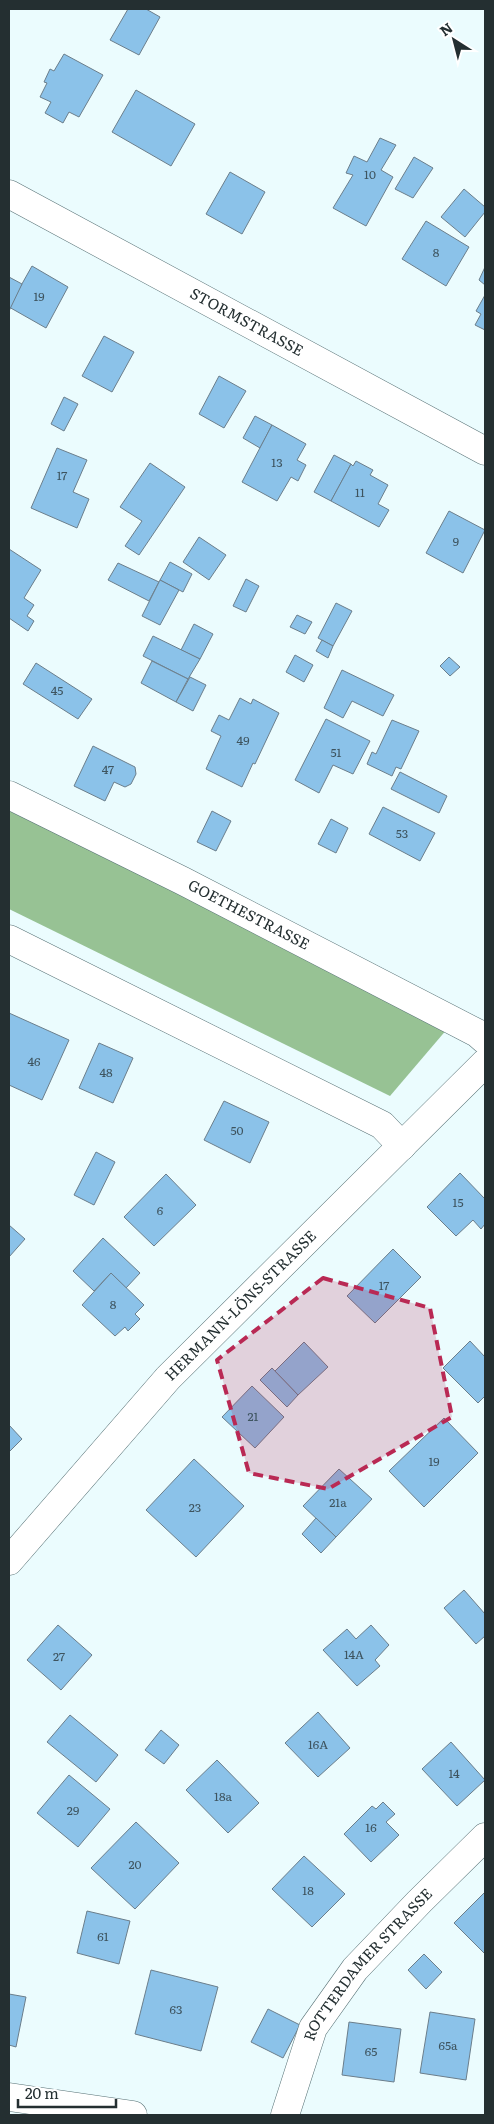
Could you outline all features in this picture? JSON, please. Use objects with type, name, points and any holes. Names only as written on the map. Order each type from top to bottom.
[{"type":"street","name":"STORMSTRASSE","points":[[9,194],[485,452]]},
{"type":"street","name":"GOETHESTRASSE","points":[[9,795],[468,1028],[485,1040]]},
{"type":"street","points":[[9,940],[382,1126],[402,1146]]},
{"type":"street","name":"HERMANN-LÖNS-STRASSE","points":[[9,1561],[168,1378],[485,1063]]},
{"type":"street","name":"ROTTERDAMER STRASSE","points":[[285,2115],[312,2028],[355,1969],[485,1837]]},
{"type":"street","points":[[9,2097],[133,2115]]},
{"type":"highlighted area","points":[[323,1278],[430,1308],[452,1417],[328,1489],[249,1473],[217,1360]]},
{"type":"green space","points":[[9,810],[448,1028],[390,1096],[9,909]]},
{"type":"building","points":[[128,9],[146,9],[160,17],[139,55],[110,40]]},
{"type":"building","points":[[64,54],[103,75],[79,117],[69,112],[63,123],[45,113],[51,102],[40,97],[47,83],[44,82],[50,69],[54,71]]},
{"type":"building","points":[[136,90],[195,124],[171,166],[112,132]]},
{"type":"building","points":[[380,138],[396,145],[381,170],[393,177],[366,226],[333,208],[353,175],[346,173],[354,156],[367,162]]},
{"type":"building","points":[[414,157],[433,168],[413,198],[395,189]]},
{"type":"building","points":[[230,172],[265,192],[242,234],[206,214]]},
{"type":"building","points":[[464,189],[485,207],[485,212],[465,237],[441,217]]},
{"type":"building","points":[[426,221],[469,247],[446,286],[402,259]]},
{"type":"building","points":[[32,266],[68,287],[46,328],[9,307]]},
{"type":"building","points":[[485,267],[485,285],[479,280]]},
{"type":"building","points":[[9,277],[22,284],[9,311]]},
{"type":"building","points":[[485,295],[485,330],[475,325],[481,314],[476,311]]},
{"type":"building","points":[[104,336],[134,352],[112,392],[82,376]]},
{"type":"building","points":[[219,376],[246,391],[224,428],[199,414]]},
{"type":"building","points":[[64,397],[78,404],[64,431],[51,424]]},
{"type":"building","points":[[255,416],[272,425],[260,448],[243,438]]},
{"type":"building","points":[[272,425],[306,444],[297,460],[306,465],[298,481],[291,477],[277,501],[242,482]]},
{"type":"building","points":[[57,448],[87,460],[73,492],[89,499],[77,528],[31,508]]},
{"type":"building","points":[[334,455],[351,464],[331,501],[314,492]]},
{"type":"building","points":[[356,461],[373,470],[370,475],[388,485],[378,504],[389,510],[379,527],[331,501],[351,464],[353,466]]},
{"type":"building","points":[[150,463],[185,487],[139,555],[125,546],[142,521],[120,507]]},
{"type":"building","points":[[449,511],[485,530],[463,573],[426,553]]},
{"type":"building","points":[[199,537],[226,555],[209,580],[183,562]]},
{"type":"building","points":[[9,549],[41,570],[24,598],[34,605],[27,616],[34,621],[28,631],[9,618]]},
{"type":"building","points":[[170,562],[192,574],[183,592],[160,580]]},
{"type":"building","points":[[118,563],[159,582],[149,601],[108,580]]},
{"type":"building","points":[[246,579],[259,586],[246,612],[233,606]]},
{"type":"building","points":[[160,580],[179,590],[160,625],[142,616]]},
{"type":"building","points":[[336,603],[352,611],[333,646],[318,638]]},
{"type":"building","points":[[297,615],[312,622],[305,634],[290,627]]},
{"type":"building","points":[[194,624],[213,634],[200,659],[181,650]]},
{"type":"building","points":[[153,636],[200,659],[188,679],[143,656]]},
{"type":"building","points":[[322,640],[333,646],[328,658],[316,651]]},
{"type":"building","points":[[295,655],[313,665],[304,682],[286,672]]},
{"type":"building","points":[[449,657],[460,667],[450,676],[440,666]]},
{"type":"building","points":[[152,661],[188,679],[176,702],[141,683]]},
{"type":"building","points":[[36,663],[92,699],[78,719],[23,684]]},
{"type":"building","points":[[342,670],[394,695],[383,716],[352,701],[343,718],[324,708]]},
{"type":"building","points":[[190,677],[206,685],[193,711],[176,702]]},
{"type":"building","points":[[240,698],[251,704],[253,699],[279,713],[242,787],[206,769],[221,736],[211,731],[219,715],[229,720]]},
{"type":"building","points":[[326,719],[370,741],[353,774],[333,765],[319,793],[295,780]]},
{"type":"building","points":[[392,720],[419,731],[401,769],[396,767],[392,776],[367,764],[372,752],[376,754]]},
{"type":"building","points":[[93,746],[135,767],[136,774],[131,784],[125,787],[114,782],[105,801],[74,786]]},
{"type":"building","points":[[400,772],[447,796],[439,813],[391,789]]},
{"type":"building","points":[[383,807],[435,833],[420,861],[369,834]]},
{"type":"building","points":[[212,811],[231,821],[216,851],[197,842]]},
{"type":"building","points":[[331,819],[348,828],[336,853],[318,844]]},
{"type":"building","points":[[9,1013],[69,1040],[42,1100],[9,1085]]},
{"type":"building","points":[[99,1043],[133,1058],[113,1103],[79,1088]]},
{"type":"building","points":[[224,1101],[269,1122],[250,1163],[204,1140]]},
{"type":"building","points":[[96,1152],[115,1162],[94,1205],[74,1195]]},
{"type":"building","points":[[460,1173],[485,1199],[485,1224],[481,1229],[473,1220],[456,1236],[427,1207]]},
{"type":"building","points":[[166,1174],[196,1205],[154,1246],[124,1217]]},
{"type":"building","points":[[9,1225],[25,1239],[9,1257]]},
{"type":"building","points":[[103,1238],[140,1273],[126,1288],[111,1273],[94,1291],[73,1271]]},
{"type":"building","points":[[393,1249],[421,1277],[375,1323],[347,1296]]},
{"type":"building","points":[[111,1273],[144,1305],[135,1314],[140,1319],[128,1331],[125,1327],[115,1336],[82,1305]]},
{"type":"building","points":[[470,1341],[485,1357],[485,1396],[478,1403],[443,1368]]},
{"type":"building","points":[[304,1342],[328,1367],[298,1395],[275,1371]]},
{"type":"building","points":[[272,1368],[298,1395],[287,1407],[260,1380]]},
{"type":"building","points":[[252,1386],[284,1417],[255,1448],[222,1417]]},
{"type":"building","points":[[444,1418],[478,1453],[424,1507],[389,1471]]},
{"type":"building","points":[[9,1425],[22,1439],[9,1452]]},
{"type":"building","points":[[194,1459],[244,1506],[196,1557],[146,1510]]},
{"type":"building","points":[[339,1469],[372,1499],[336,1537],[303,1506]]},
{"type":"building","points":[[316,1518],[336,1537],[321,1553],[302,1534]]},
{"type":"building","points":[[464,1590],[485,1614],[485,1636],[476,1644],[444,1608]]},
{"type":"building","points":[[58,1625],[92,1655],[61,1690],[27,1660]]},
{"type":"building","points":[[371,1625],[389,1645],[375,1660],[380,1666],[357,1686],[323,1650],[347,1629],[356,1639]]},
{"type":"building","points":[[318,1712],[350,1748],[318,1777],[285,1743]]},
{"type":"building","points":[[70,1715],[118,1755],[96,1782],[47,1742]]},
{"type":"building","points":[[161,1730],[179,1745],[164,1764],[145,1750]]},
{"type":"building","points":[[451,1742],[485,1780],[457,1806],[422,1769]]},
{"type":"building","points":[[217,1760],[259,1803],[228,1833],[186,1790]]},
{"type":"building","points":[[69,1775],[110,1809],[78,1847],[37,1813]]},
{"type":"building","points":[[383,1802],[395,1814],[386,1822],[399,1835],[371,1862],[344,1834],[372,1806],[376,1809]]},
{"type":"building","points":[[136,1822],[179,1863],[135,1909],[91,1868]]},
{"type":"building","points":[[304,1856],[345,1894],[312,1927],[272,1889]]},
{"type":"building","points":[[485,1892],[485,1954],[454,1923]]},
{"type":"building","points":[[87,1911],[130,1921],[119,1964],[77,1953]]},
{"type":"building","points":[[424,1954],[442,1972],[426,1989],[408,1970]]},
{"type":"building","points":[[151,1970],[218,1987],[201,2051],[135,2034]]},
{"type":"building","points":[[9,1994],[26,1997],[16,2047],[9,2045]]},
{"type":"building","points":[[268,2009],[300,2025],[283,2058],[251,2042]]},
{"type":"building","points":[[430,2012],[475,2019],[466,2080],[420,2073]]},
{"type":"building","points":[[349,2022],[401,2029],[394,2082],[342,2075]]}]
